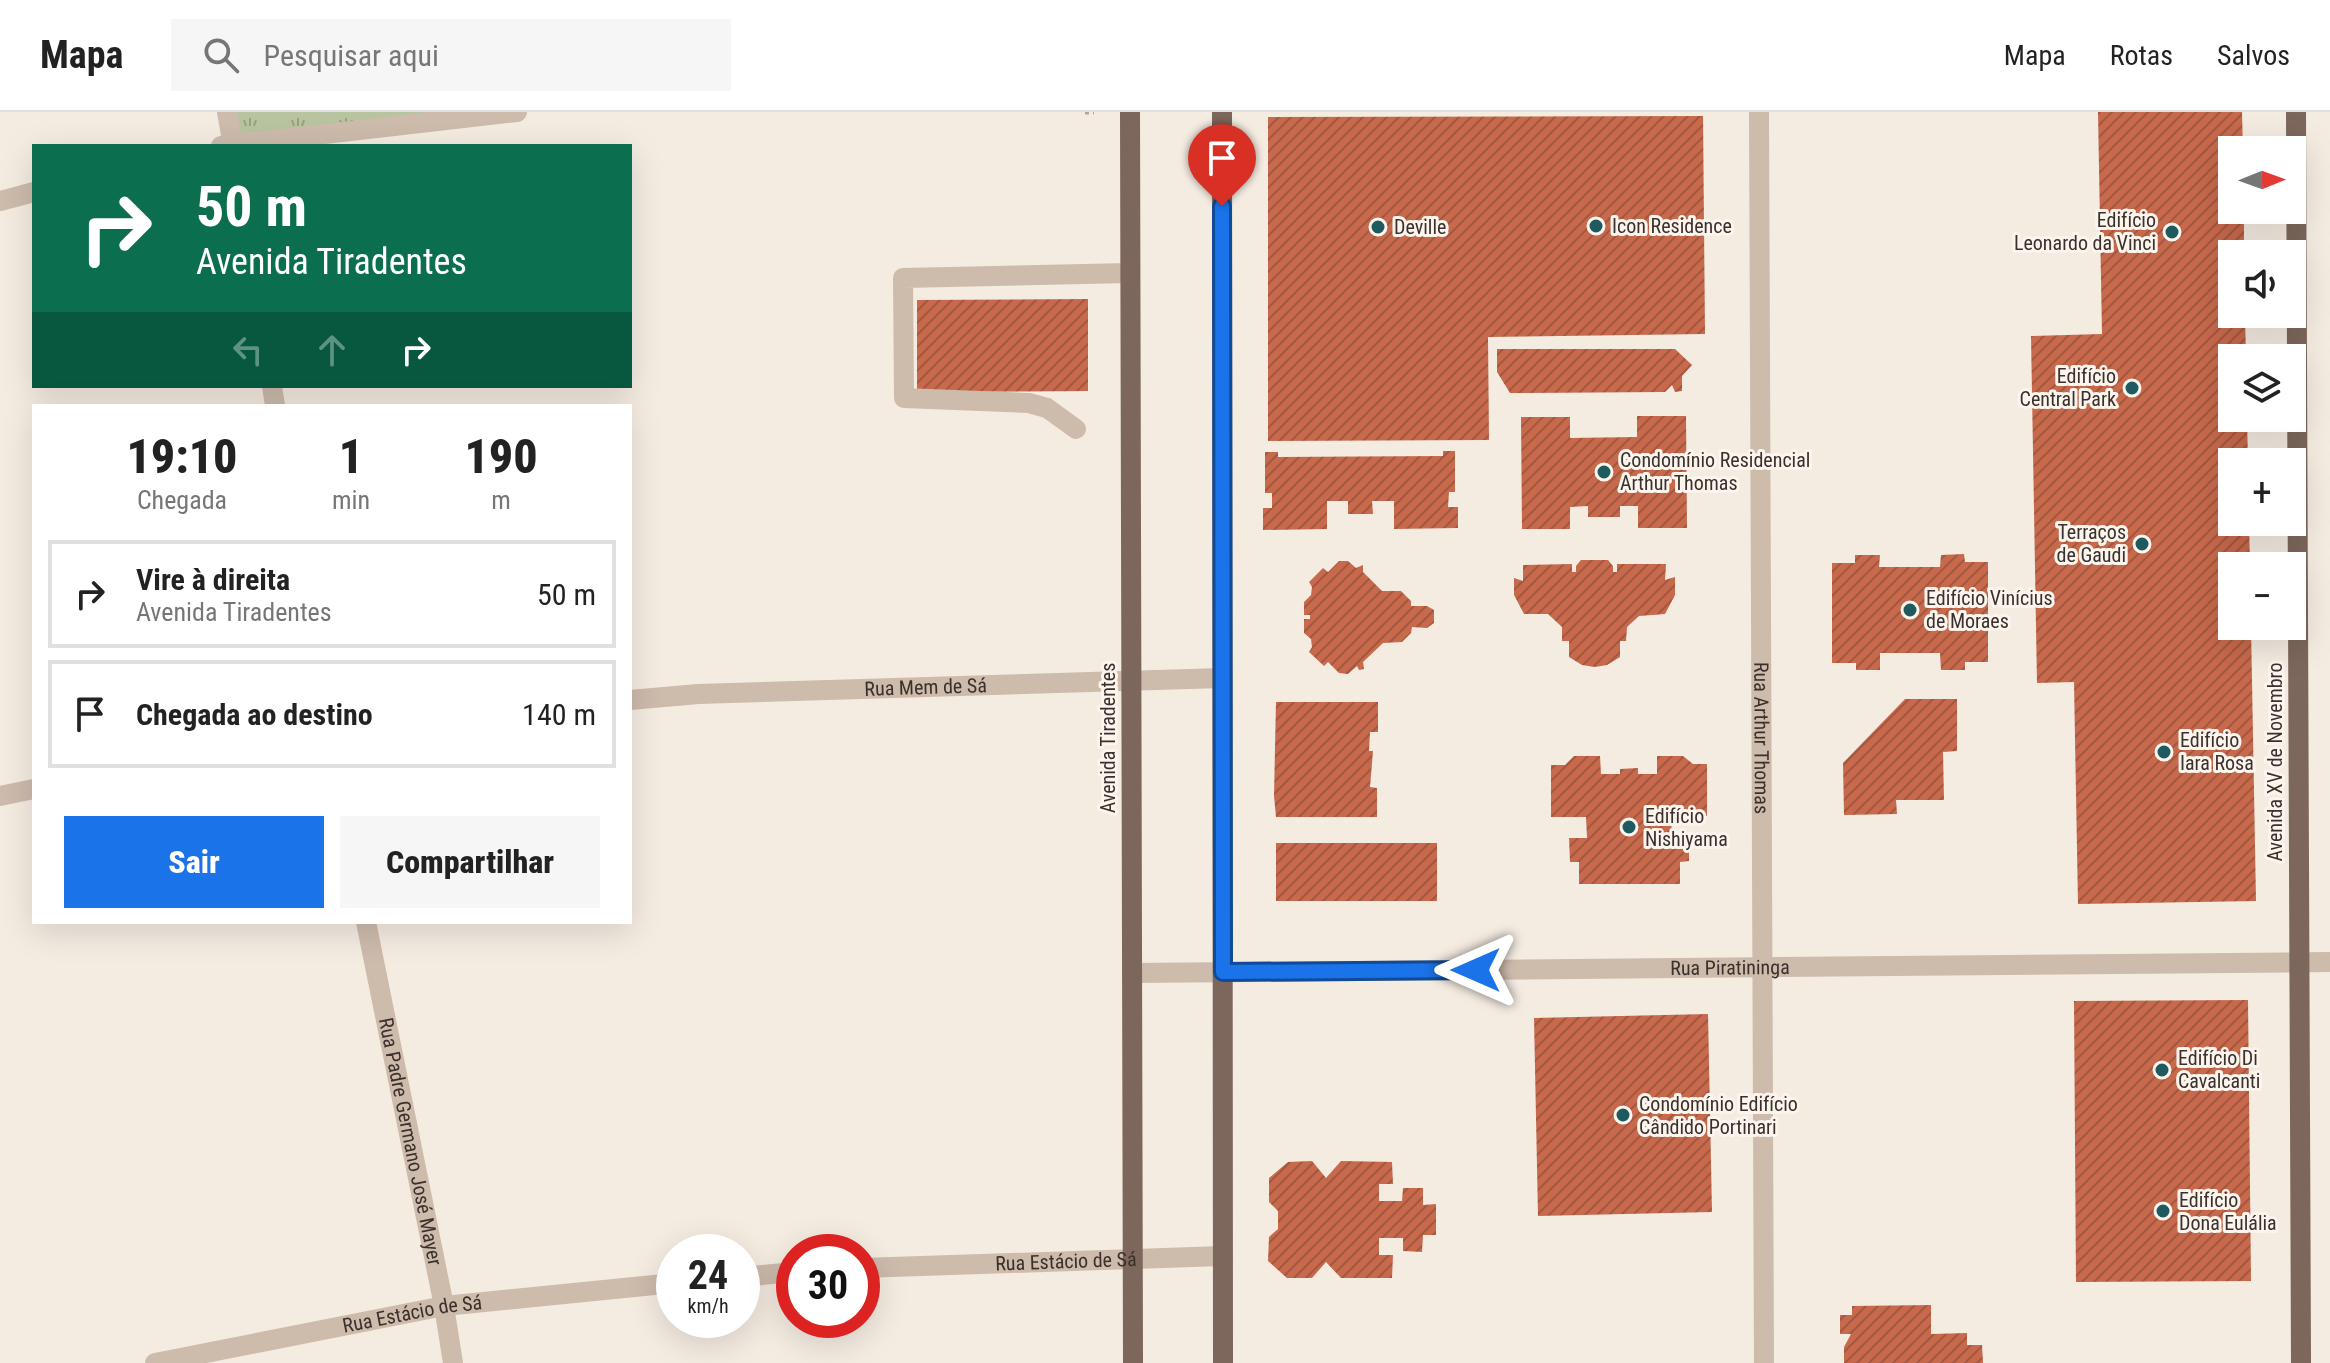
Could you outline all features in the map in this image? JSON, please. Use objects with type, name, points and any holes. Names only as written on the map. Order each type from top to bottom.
[{"type":"main road","name":"Avenida Tiradentes","points":[[1130,112],[1133,1363]]},
{"type":"main road","points":[[1222,112],[1223,1363]]},
{"type":"main road","name":"Avenida XV de Novembro","points":[[2296,112],[2301,1363]]},
{"type":"street","points":[[227,112],[228,144]]},
{"type":"street","points":[[237,144],[517,112]]},
{"type":"street","name":"Rua Arthur Thomas","points":[[1759,112],[1764,1363]]},
{"type":"street","points":[[0,201],[32,193]]},
{"type":"street","points":[[1076,429],[1047,408],[1029,403],[904,398],[903,278],[1129,273]]},
{"type":"street","name":"Rua Mem de Sá","points":[[632,700],[698,694],[1222,678]]},
{"type":"street","points":[[0,796],[32,789]]},
{"type":"street","name":"Rua Padre Germano José Mayer","points":[[366,924],[453,1363]]},
{"type":"street","name":"Rua Piratininga","points":[[1132,973],[2330,962]]},
{"type":"street","name":"Rua Estácio de Sá","points":[[880,1267],[1223,1256]]},
{"type":"street","name":"Rua Estácio de Sá","points":[[155,1363],[444,1306],[656,1285]]},
{"type":"path","points":[[1085,112],[1094,112]]},
{"type":"green space","points":[[227,112],[517,112],[232,143]]},
{"type":"building","points":[[2098,112],[2242,112],[2243,136],[2218,136],[2218,224],[2244,224],[2244,240],[2218,240],[2218,328],[2245,328],[2246,344],[2218,344],[2218,432],[2247,432],[2248,448],[2218,448],[2218,536],[2249,536],[2250,552],[2218,552],[2218,640],[2251,640],[2256,901],[2078,904],[2074,682],[2037,683],[2031,336],[2102,334]]},
{"type":"building","points":[[1703,116],[1705,334],[1488,337],[1489,440],[1268,441],[1268,117]]},
{"type":"building","points":[[1088,299],[1088,391],[917,392],[917,300]]},
{"type":"building","points":[[1497,349],[1675,349],[1692,365],[1682,376],[1682,391],[1675,392],[1672,385],[1665,392],[1510,393],[1497,372]]},
{"type":"building","name":"Condomínio Residencial Arthur Thomas","points":[[1637,416],[1686,416],[1687,528],[1638,528],[1638,506],[1620,506],[1620,517],[1588,517],[1588,506],[1570,507],[1570,529],[1522,529],[1521,417],[1570,417],[1570,438],[1637,437]]},
{"type":"building","points":[[1443,451],[1455,451],[1455,492],[1449,492],[1448,507],[1458,507],[1458,528],[1394,529],[1394,501],[1372,501],[1373,514],[1348,514],[1348,501],[1327,501],[1327,529],[1263,530],[1263,508],[1272,508],[1272,493],[1265,493],[1265,452],[1278,452],[1278,457],[1443,456]]},
{"type":"building","name":"Edifício Vinícius de Moraes","points":[[1964,554],[1965,562],[1988,562],[1988,662],[1965,662],[1965,670],[1941,670],[1940,653],[1880,653],[1880,670],[1856,670],[1856,663],[1832,663],[1832,563],[1855,563],[1855,555],[1880,555],[1879,567],[1940,567],[1941,555]]},
{"type":"building","points":[[1581,560],[1608,560],[1613,572],[1617,572],[1617,564],[1666,564],[1665,580],[1675,577],[1675,595],[1665,614],[1639,616],[1627,627],[1626,641],[1620,641],[1620,657],[1607,665],[1582,665],[1569,657],[1569,641],[1562,641],[1562,627],[1548,614],[1524,614],[1514,595],[1514,578],[1523,581],[1523,565],[1572,564],[1572,572],[1576,572]]},
{"type":"building","points":[[1339,561],[1348,561],[1356,568],[1363,565],[1363,572],[1382,591],[1401,591],[1411,601],[1411,606],[1427,606],[1434,610],[1434,623],[1427,628],[1412,627],[1411,633],[1402,642],[1383,643],[1363,662],[1364,669],[1359,670],[1357,666],[1348,674],[1339,673],[1328,662],[1324,666],[1309,652],[1311,639],[1304,633],[1304,619],[1310,619],[1310,615],[1304,615],[1304,602],[1311,595],[1309,582],[1323,568],[1328,572]]},
{"type":"building","points":[[1905,699],[1957,699],[1957,751],[1943,752],[1944,800],[1896,800],[1897,814],[1844,815],[1843,763]]},
{"type":"building","points":[[1276,702],[1378,702],[1378,732],[1370,732],[1369,751],[1373,751],[1370,787],[1377,788],[1377,817],[1276,817]]},
{"type":"building","name":"Edifício Nishiyama","points":[[1574,756],[1600,756],[1601,774],[1620,774],[1620,769],[1638,768],[1638,774],[1657,774],[1657,756],[1683,756],[1693,764],[1707,764],[1707,816],[1671,816],[1672,837],[1689,837],[1689,861],[1680,862],[1680,884],[1579,884],[1579,862],[1570,862],[1569,838],[1587,838],[1586,817],[1551,817],[1551,765],[1565,765]]},
{"type":"building","points":[[1276,843],[1437,843],[1437,901],[1276,901]]},
{"type":"building","points":[[2248,1000],[2251,1281],[2076,1282],[2074,1001]]},
{"type":"building","name":"Condomínio Edifício Cândido Portinari","points":[[1708,1014],[1712,1212],[1538,1216],[1534,1018]]},
{"type":"building","points":[[1312,1161],[1326,1178],[1341,1161],[1392,1162],[1393,1184],[1379,1184],[1379,1201],[1402,1201],[1403,1188],[1423,1188],[1423,1205],[1436,1204],[1436,1235],[1423,1235],[1422,1252],[1403,1251],[1403,1238],[1379,1238],[1379,1255],[1393,1255],[1392,1278],[1341,1278],[1326,1262],[1312,1278],[1287,1278],[1268,1261],[1269,1237],[1278,1229],[1278,1211],[1269,1202],[1269,1178],[1288,1162]]},
{"type":"building","points":[[1931,1305],[1931,1334],[1967,1333],[1967,1345],[1982,1345],[1983,1363],[1844,1363],[1844,1347],[1851,1334],[1840,1334],[1840,1315],[1852,1315],[1852,1306]]},
{"type":"place","name":"Icon Residence","points":[[1596,226]]},
{"type":"place","name":"Deville","points":[[1378,227]]},
{"type":"place","name":"Edifício Leonardo da Vinci","points":[[2172,232]]},
{"type":"place","name":"Edifício Central Park","points":[[2132,388]]},
{"type":"place","name":"Condomínio Residencial Arthur Thomas","points":[[1604,472]]},
{"type":"place","name":"Terraços de Gaudi","points":[[2142,544]]},
{"type":"place","name":"Edifício Vinícius de Moraes","points":[[1910,610]]},
{"type":"place","name":"Edifício Iara Rosa","points":[[2164,752]]},
{"type":"place","name":"Edifício Nishiyama","points":[[1629,827]]},
{"type":"place","name":"Edifício Di Cavalcanti","points":[[2162,1070]]},
{"type":"place","name":"Condomínio Edifício Cândido Portinari","points":[[1623,1115]]},
{"type":"place","name":"Edifício Dona Eulália","points":[[2163,1211]]},
{"type":"route","points":[[1222,206],[1223,972],[1476,970]]}]
